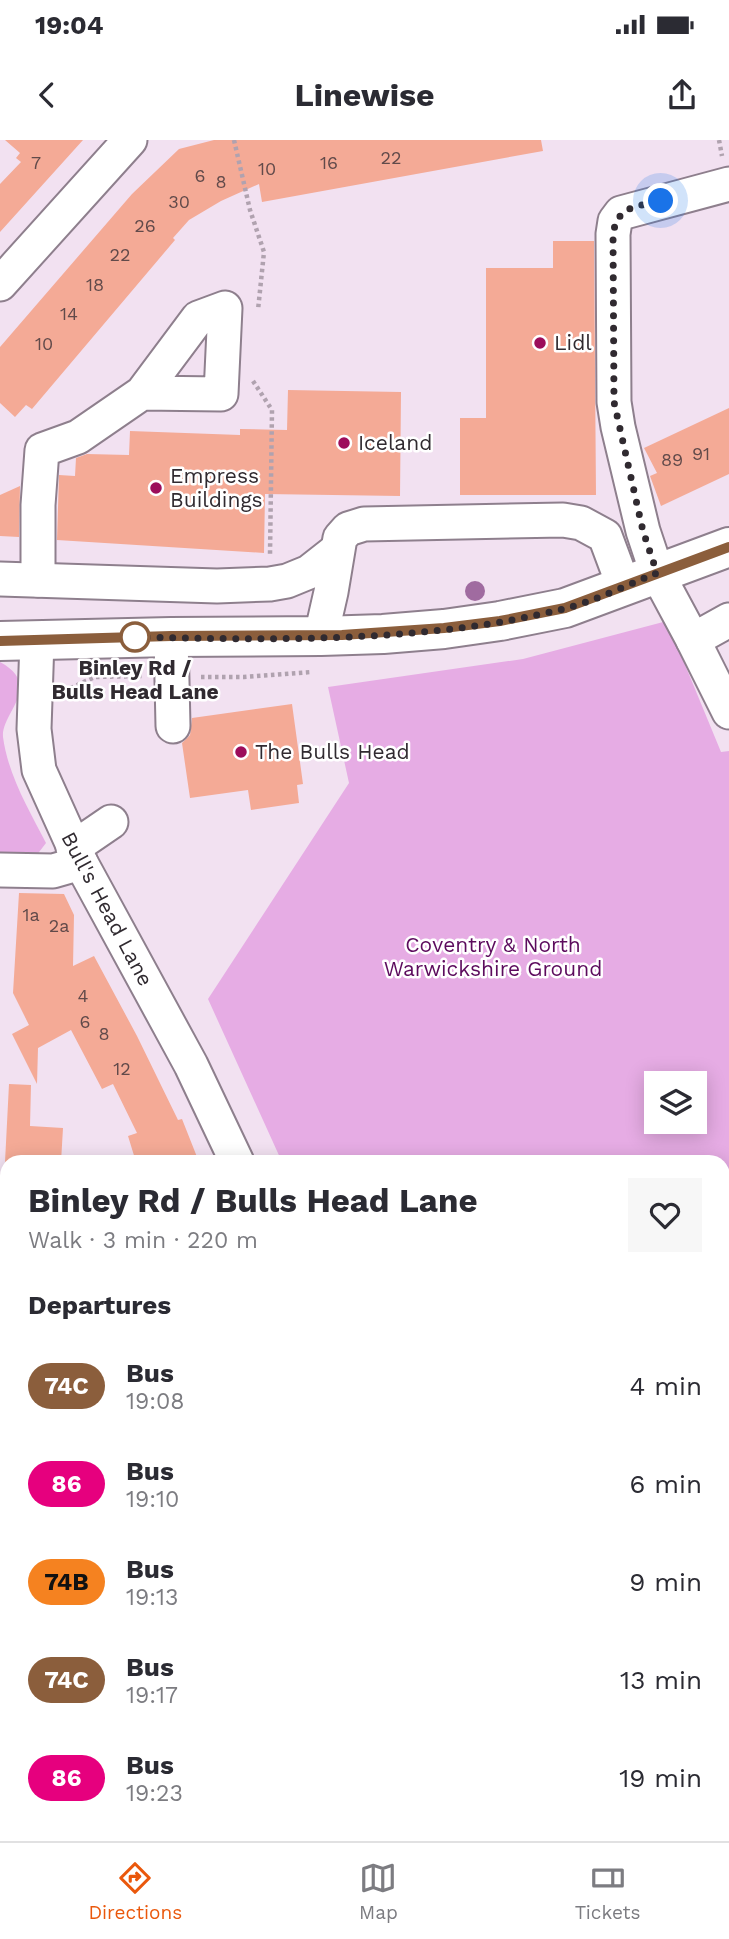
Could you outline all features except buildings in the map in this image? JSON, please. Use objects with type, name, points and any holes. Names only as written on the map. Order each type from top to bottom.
[{"type":"main road","points":[[0,641],[383,634],[500,621],[565,608],[729,547]]},
{"type":"street","points":[[0,284],[131,140]]},
{"type":"street","points":[[641,580],[643,531],[614,402],[615,221],[621,213],[729,184]]},
{"type":"street","points":[[37,580],[37,505],[42,450],[78,437],[142,393]]},
{"type":"street","points":[[321,636],[340,538],[348,529],[364,524],[563,520],[581,523],[605,536],[693,640],[729,712]]},
{"type":"street","points":[[0,579],[217,586],[270,584],[287,581],[309,572],[337,550]]},
{"type":"street","points":[[693,640],[729,620]]},
{"type":"street","points":[[171,636],[173,726]]},
{"type":"street","name":"Bull's Head Lane","points":[[37,640],[35,751],[39,770],[77,856],[191,1065],[234,1155]]},
{"type":"street","points":[[1,871],[53,871],[77,856],[111,821]]},
{"type":"path","points":[[234,140],[250,210],[264,252],[257,318]]},
{"type":"path","points":[[252,371],[253,384],[272,410],[270,584]]},
{"type":"green space","name":"Coventry & North Warwickshire Ground","points":[[667,621],[721,752],[729,751],[729,1155],[279,1155],[208,999],[349,783],[328,687],[523,659]]},
{"type":"green space","points":[[0,662],[13,671],[19,680],[20,690],[4,728],[3,737],[14,779],[46,843],[36,856],[0,854]]},
{"type":"bus line","name":"74C","points":[[0,641],[383,634],[500,621],[565,608],[729,547]]},
{"type":"place","name":"Lidl","points":[[540,343]]},
{"type":"place","name":"Iceland","points":[[344,443]]},
{"type":"place","name":"Empress Buildings","points":[[156,488]]},
{"type":"place","name":"Binley Rd / Bulls Head Lane","points":[[135,637]]},
{"type":"place","name":"The Bulls Head","points":[[241,752]]},
{"type":"route","points":[[135,637],[383,634],[444,628],[500,621],[565,608],[657,573],[643,531],[614,402],[612,274],[615,221],[621,213],[661,201]]}]
